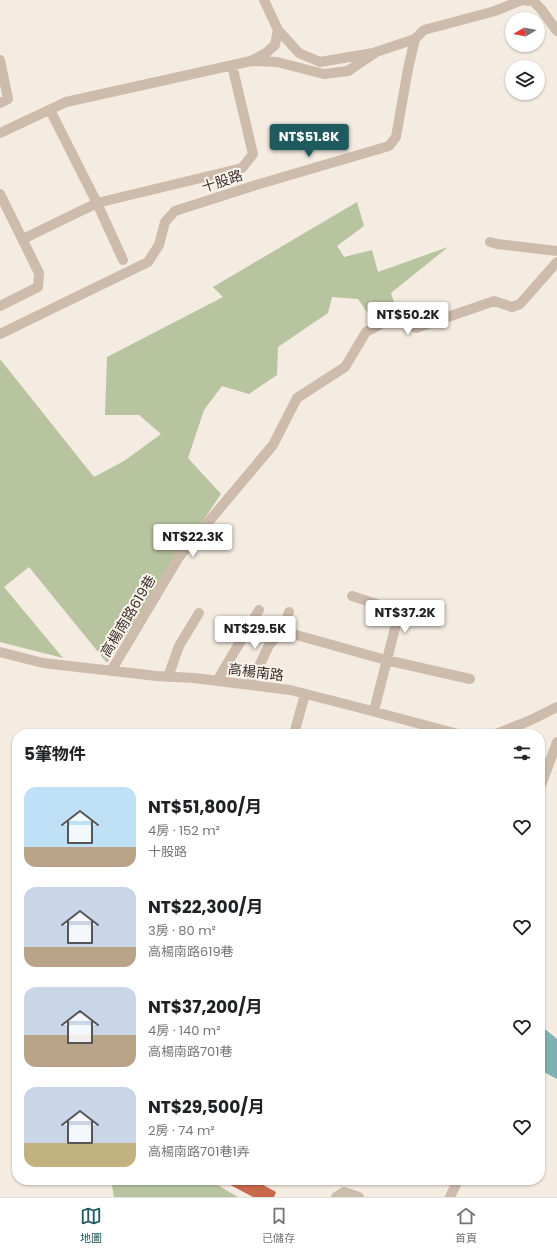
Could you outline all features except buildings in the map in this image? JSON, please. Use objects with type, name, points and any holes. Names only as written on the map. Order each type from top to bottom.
[{"type":"street","points":[[264,0],[278,30],[299,53],[320,62],[376,52],[415,39],[424,30],[495,11],[503,4],[522,0],[533,2],[541,9],[557,31]]},
{"type":"street","points":[[0,133],[66,102],[251,60],[266,53],[275,45],[278,30]]},
{"type":"street","name":"十股路","points":[[0,334],[148,262],[159,245],[165,222],[175,211],[389,146],[396,137],[415,39]]},
{"type":"street","points":[[251,60],[277,62],[324,74],[348,71],[376,52]]},
{"type":"street","points":[[0,60],[8,100],[0,104]]},
{"type":"street","points":[[23,239],[97,203],[242,168],[252,154],[232,65]]},
{"type":"street","points":[[50,110],[97,203],[123,260]]},
{"type":"street","points":[[0,194],[39,273],[38,288],[0,306]]},
{"type":"street","points":[[490,242],[557,251]]},
{"type":"street","name":"高楊南路619巷","points":[[112,671],[179,557],[273,445],[297,398],[345,367],[366,332],[392,318],[416,328],[494,301],[512,307],[520,304],[557,262]]},
{"type":"street","points":[[352,596],[386,606],[395,612],[397,620],[374,711]]},
{"type":"street","points":[[217,681],[259,610]]},
{"type":"street","points":[[250,685],[269,645],[282,631],[288,612]]},
{"type":"street","points":[[168,677],[179,646],[199,613]]},
{"type":"street","points":[[282,631],[386,660],[470,679]]},
{"type":"street","name":"高楊南路","points":[[0,652],[43,663],[290,690],[440,729]]},
{"type":"street","points":[[295,729],[305,694]]},
{"type":"street","points":[[508,729],[557,707]]},
{"type":"street","points":[[545,774],[557,742]]},
{"type":"street","points":[[450,1197],[456,1185]]},
{"type":"street","points":[[340,1195],[359,1197]]},
{"type":"green space","points":[[357,202],[364,226],[337,246],[344,257],[372,250],[378,272],[448,247],[391,293],[397,311],[370,316],[358,299],[332,297],[328,313],[278,347],[277,375],[249,394],[222,386],[204,410],[188,458],[221,494],[107,663],[29,567],[4,587],[63,658],[0,642],[0,359],[94,477],[124,461],[161,434],[139,415],[105,415],[107,357],[223,297],[213,287]]},
{"type":"green space","points":[[218,1185],[238,1197],[114,1197],[112,1186]]},
{"type":"water","points":[[545,1029],[557,1039],[557,1079],[545,1073]]}]
